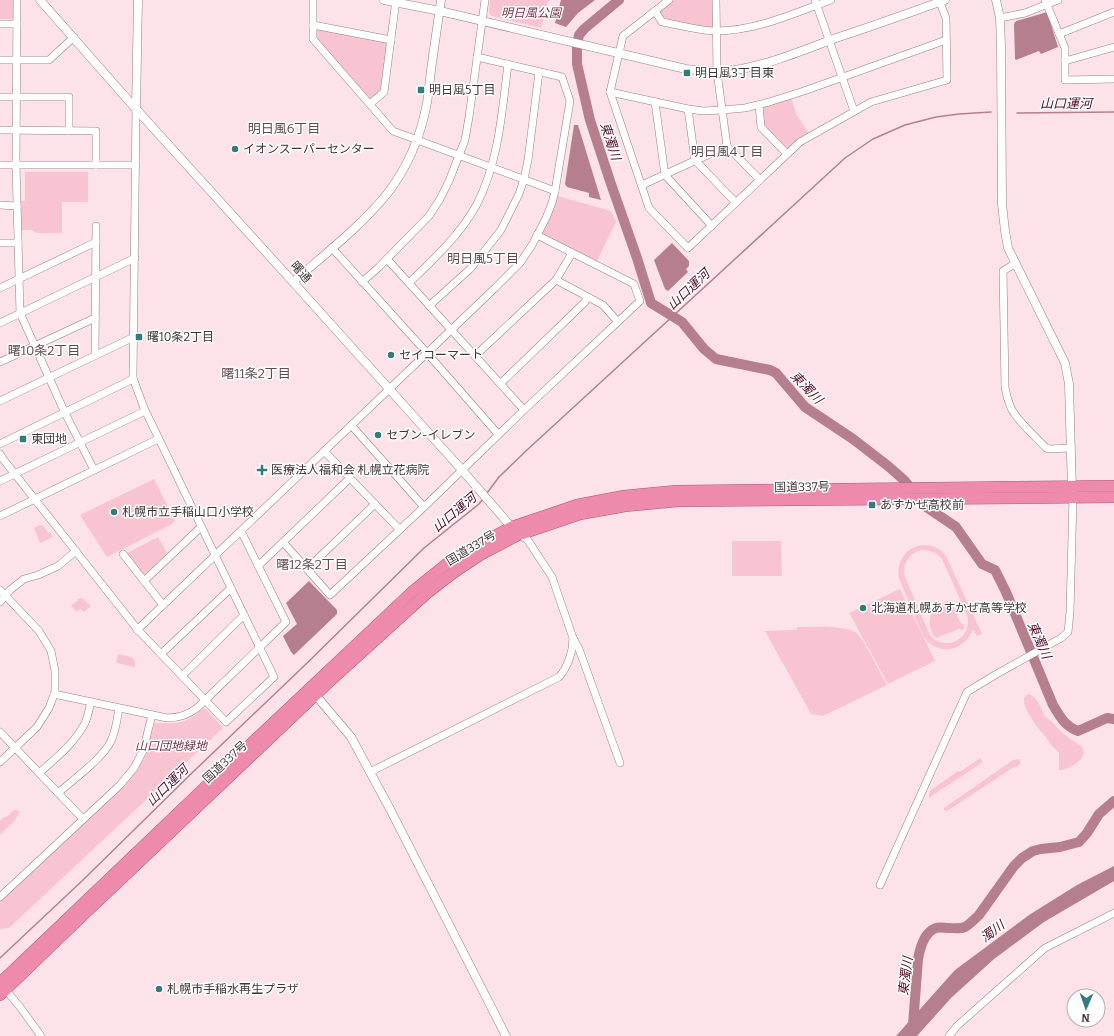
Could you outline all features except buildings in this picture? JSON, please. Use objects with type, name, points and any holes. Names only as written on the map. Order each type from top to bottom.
[{"type":"highway","name":"国道337号","points":[[515,531],[580,514],[625,506],[678,501],[932,499],[1072,492],[1114,486]]},
{"type":"highway","name":"国道337号","points":[[1,988],[220,773],[312,691],[412,592],[448,563],[475,546],[577,505],[624,496],[676,491],[926,487],[1072,492],[1114,497]]},
{"type":"street","points":[[17,0],[16,165],[20,313],[65,413],[94,470]]},
{"type":"street","name":"曙通","points":[[40,0],[515,531]]},
{"type":"street","points":[[0,444],[131,380],[134,373],[138,0]]},
{"type":"street","points":[[313,0],[313,39],[393,130],[555,191]]},
{"type":"street","points":[[384,0],[396,1],[440,11],[583,45],[619,53],[686,69],[717,72],[757,65],[941,1],[946,18],[947,80],[871,102],[800,142],[688,248],[649,208],[610,92],[619,53],[623,36],[669,0]]},
{"type":"street","points":[[293,282],[357,226],[387,194],[399,177],[408,160],[422,122],[426,104],[442,0]]},
{"type":"street","points":[[362,282],[429,216],[449,182],[465,140],[485,0]]},
{"type":"street","points":[[716,0],[717,72],[727,146],[760,180]]},
{"type":"street","points":[[655,11],[662,22],[717,31],[744,28],[769,22],[816,3],[831,0]]},
{"type":"street","points":[[880,885],[966,694],[970,690],[1061,638],[1068,632],[1070,612],[1072,492],[1069,384],[1065,363],[1008,248],[1002,204],[1000,18],[996,0]]},
{"type":"street","points":[[1000,18],[1025,13],[1046,2],[1058,0]]},
{"type":"street","points":[[370,104],[384,92],[396,1]]},
{"type":"street","points":[[1046,2],[1064,48],[1065,80],[1114,79]]},
{"type":"street","points":[[816,3],[854,111]]},
{"type":"street","points":[[1059,34],[1114,12]]},
{"type":"street","points":[[0,24],[17,24]]},
{"type":"street","points":[[313,26],[391,40]]},
{"type":"street","points":[[0,60],[49,60],[74,37]]},
{"type":"street","points":[[610,92],[702,111],[745,108],[842,78],[946,40]]},
{"type":"street","points":[[1065,61],[1114,47]]},
{"type":"street","points":[[137,630],[495,288],[520,263],[532,245],[546,218],[555,191],[570,101],[562,77],[477,57]]},
{"type":"street","points":[[409,283],[441,251],[467,220],[477,204],[492,167],[508,64]]},
{"type":"street","points":[[430,306],[470,269],[501,230],[519,194],[528,160],[539,72]]},
{"type":"street","points":[[0,97],[69,97],[69,131]]},
{"type":"street","points":[[655,102],[665,175],[712,226]]},
{"type":"street","points":[[758,105],[761,127],[787,154]]},
{"type":"street","points":[[688,109],[695,160],[736,203]]},
{"type":"street","points":[[0,130],[96,131],[96,165]]},
{"type":"street","points":[[642,185],[727,146]]},
{"type":"street","points":[[0,164],[136,166]]},
{"type":"street","points":[[0,206],[17,206]]},
{"type":"street","points":[[95,355],[96,226]]},
{"type":"street","points":[[283,542],[330,595],[424,507],[498,434],[640,301],[634,284],[537,235]]},
{"type":"street","points":[[0,288],[96,242]]},
{"type":"street","points":[[0,243],[18,243]]},
{"type":"street","points":[[332,248],[498,434]]},
{"type":"street","points":[[475,356],[556,280],[572,253]]},
{"type":"street","points":[[0,323],[135,258]]},
{"type":"street","points":[[387,259],[524,410]]},
{"type":"street","points":[[1016,263],[1003,271],[1006,395],[1010,407],[1015,415],[1046,448],[1070,448]]},
{"type":"street","points":[[556,280],[603,305],[618,322]]},
{"type":"street","points":[[500,384],[585,302],[587,297]]},
{"type":"street","points":[[0,362],[95,318]]},
{"type":"street","points":[[0,401],[134,337]]},
{"type":"street","points":[[0,454],[137,630],[226,722],[274,677],[158,439],[132,378]]},
{"type":"street","points":[[0,481],[145,411]]},
{"type":"street","points":[[351,425],[424,507]]},
{"type":"street","points":[[0,516],[158,439]]},
{"type":"street","points":[[324,451],[399,529]]},
{"type":"street","points":[[258,566],[350,478]]},
{"type":"street","points":[[307,569],[375,504]]},
{"type":"street","points":[[144,580],[201,527]]},
{"type":"street","points":[[54,694],[167,718],[174,718],[190,713],[197,708],[286,622],[240,531]]},
{"type":"street","points":[[515,531],[527,539],[552,577],[573,638],[620,763]]},
{"type":"street","points":[[0,602],[3,593],[10,590],[24,579],[38,575],[58,566],[76,552]]},
{"type":"street","points":[[123,554],[163,605]]},
{"type":"street","points":[[161,654],[231,588]]},
{"type":"street","points":[[0,762],[37,727],[49,708],[54,694],[55,671],[51,651],[38,631],[3,593]]},
{"type":"street","points":[[182,676],[244,615]]},
{"type":"street","points":[[370,772],[559,677],[565,670],[573,644],[573,638]]},
{"type":"street","points":[[312,691],[351,737],[506,1036]]},
{"type":"street","points":[[39,773],[65,750],[78,735],[85,722],[91,702]]},
{"type":"street","points":[[58,793],[96,760],[105,750],[111,741],[119,708]]},
{"type":"street","points":[[0,897],[120,784],[134,768],[143,751],[152,715]]},
{"type":"street","points":[[0,732],[83,819]]},
{"type":"street","points":[[949,1036],[956,1026],[1044,948],[1114,913]]},
{"type":"street","points":[[1,988],[24,1012],[42,1036]]},
{"type":"green space","points":[[0,0],[14,0],[14,18],[0,19]]},
{"type":"green space","name":"明日風公園","points":[[490,0],[550,0],[548,2],[541,28],[492,16],[489,13]]},
{"type":"green space","points":[[669,0],[716,0],[717,31],[662,22],[655,11]]},
{"type":"green space","points":[[313,25],[391,40],[384,92],[370,104],[313,39]]},
{"type":"green space","points":[[791,98],[797,115],[809,134],[787,152],[763,124],[760,108]]},
{"type":"green space","points":[[25,172],[88,172],[88,202],[62,202],[62,233],[37,233],[31,230],[21,230],[21,201],[25,201]]},
{"type":"green space","points":[[554,195],[611,211],[616,222],[595,265],[537,235]]},
{"type":"green space","points":[[154,479],[175,521],[107,557],[80,515]]},
{"type":"green space","points":[[40,525],[46,529],[48,533],[50,532],[53,537],[40,543],[34,528]]},
{"type":"green space","points":[[158,537],[167,553],[145,574],[142,573],[127,553]]},
{"type":"green space","points":[[732,541],[781,541],[782,576],[732,576]]},
{"type":"green space","points":[[917,546],[933,546],[946,556],[982,634],[977,636],[973,629],[969,637],[963,643],[949,649],[941,649],[934,646],[922,634],[899,578],[898,572],[904,556],[907,552]],"holes":[[[921,550],[935,553],[942,559],[967,615],[968,623],[966,631],[957,641],[943,643],[930,635],[905,577],[904,572],[907,560],[913,554]]]},
{"type":"green space","points":[[900,589],[935,661],[888,684],[849,613]]},
{"type":"green space","points":[[80,598],[91,606],[84,612],[80,609],[77,612],[71,606]]},
{"type":"green space","points":[[951,600],[960,622],[964,625],[964,628],[963,630],[959,629],[936,638],[930,626],[931,614],[938,605]]},
{"type":"green space","points":[[797,627],[835,627],[855,632],[863,641],[887,685],[823,716],[811,714],[765,631],[796,630]]},
{"type":"green space","points":[[118,654],[132,657],[135,661],[135,667],[116,663]]},
{"type":"green space","points":[[1028,694],[1032,695],[1037,700],[1045,716],[1066,736],[1082,746],[1082,758],[1069,768],[1059,770],[1059,753],[1037,727],[1026,709],[1024,699]]},
{"type":"green space","name":"山口団地緑地","points":[[204,708],[223,728],[9,928],[0,929],[0,902],[133,775],[144,759],[155,723],[181,722],[192,717]]},
{"type":"green space","points":[[980,758],[983,762],[929,798],[931,790]]},
{"type":"green space","points":[[1019,759],[1020,764],[1016,767],[947,811],[944,810],[944,808],[1013,760]]},
{"type":"green space","points":[[14,810],[20,812],[15,820],[1,834],[0,821]]},
{"type":"shaded area","points":[[561,0],[595,0],[578,13],[566,27],[555,23]]},
{"type":"shaded area","points":[[1047,12],[1058,47],[1041,54],[1039,51],[1016,60],[1014,24],[1016,21]]},
{"type":"shaded area","points":[[574,125],[578,125],[601,200],[589,197],[589,193],[567,187],[565,184]]},
{"type":"shaded area","points":[[672,243],[689,261],[689,266],[686,269],[688,272],[668,291],[665,289],[654,260]]},
{"type":"shaded area","points":[[309,581],[337,610],[337,614],[294,655],[283,636],[297,624],[286,603]]},
{"type":"shaded area","points":[[1114,866],[1114,881],[1044,922],[994,959],[951,998],[917,1036],[896,1036],[955,970],[1029,915],[1077,885]]},
{"type":"waterway","name":"東濁川","points":[[619,0],[584,29],[579,35],[577,45],[577,64],[590,120],[651,303],[682,322],[704,349],[716,359],[770,370],[776,373],[805,407],[853,439],[904,480],[925,506],[956,527],[982,564],[995,570],[1006,592],[1053,705],[1063,721],[1078,731],[1107,718],[1114,719]]},
{"type":"waterway","name":"山口運河","points":[[487,493],[499,477],[527,450],[845,158],[873,139],[905,125],[936,117],[991,112]]},
{"type":"waterway","name":"山口運河","points":[[1017,113],[1114,112]]},
{"type":"waterway","name":"山口運河","points":[[0,958],[83,880],[424,548],[479,504],[484,498]]},
{"type":"waterway","name":"東濁川","points":[[913,1025],[918,959],[921,945],[928,933],[936,928],[963,928],[967,926],[979,915],[1014,866],[1022,858],[1033,851],[1060,847],[1079,842],[1087,833],[1099,814],[1114,801]]},
{"type":"place","name":"明日風3丁目東","points":[[687,73]]},
{"type":"place","name":"明日風5丁目","points":[[421,90]]},
{"type":"place","name":"イオンスーパーセンター","points":[[235,149]]},
{"type":"place","name":"曙10条2丁目","points":[[139,337]]},
{"type":"place","name":"セイコーマート","points":[[391,355]]},
{"type":"place","name":"セブン-イレブン","points":[[378,435]]},
{"type":"place","name":"東団地","points":[[23,439]]},
{"type":"place","name":"医療法人福和会 札幌立花病院","points":[[262,470]]},
{"type":"place","name":"あすかぜ高校前","points":[[872,505]]},
{"type":"place","name":"札幌市立手稲山口小学校","points":[[114,512]]},
{"type":"place","name":"北海道札幌あすかぜ高等学校","points":[[863,608]]},
{"type":"place","name":"札幌市手稲水再生プラザ","points":[[159,989]]},
{"type":"district","name":"明日風6丁目","points":[[284,128]]},
{"type":"district","name":"明日風4丁目","points":[[727,151]]},
{"type":"district","name":"明日風5丁目","points":[[483,258]]},
{"type":"district","name":"曙10条2丁目","points":[[44,350]]},
{"type":"district","name":"曙11条2丁目","points":[[256,373]]},
{"type":"district","name":"曙12条2丁目","points":[[312,564]]},
{"type":"water label","name":"濁川","points":[[992,931]]}]
